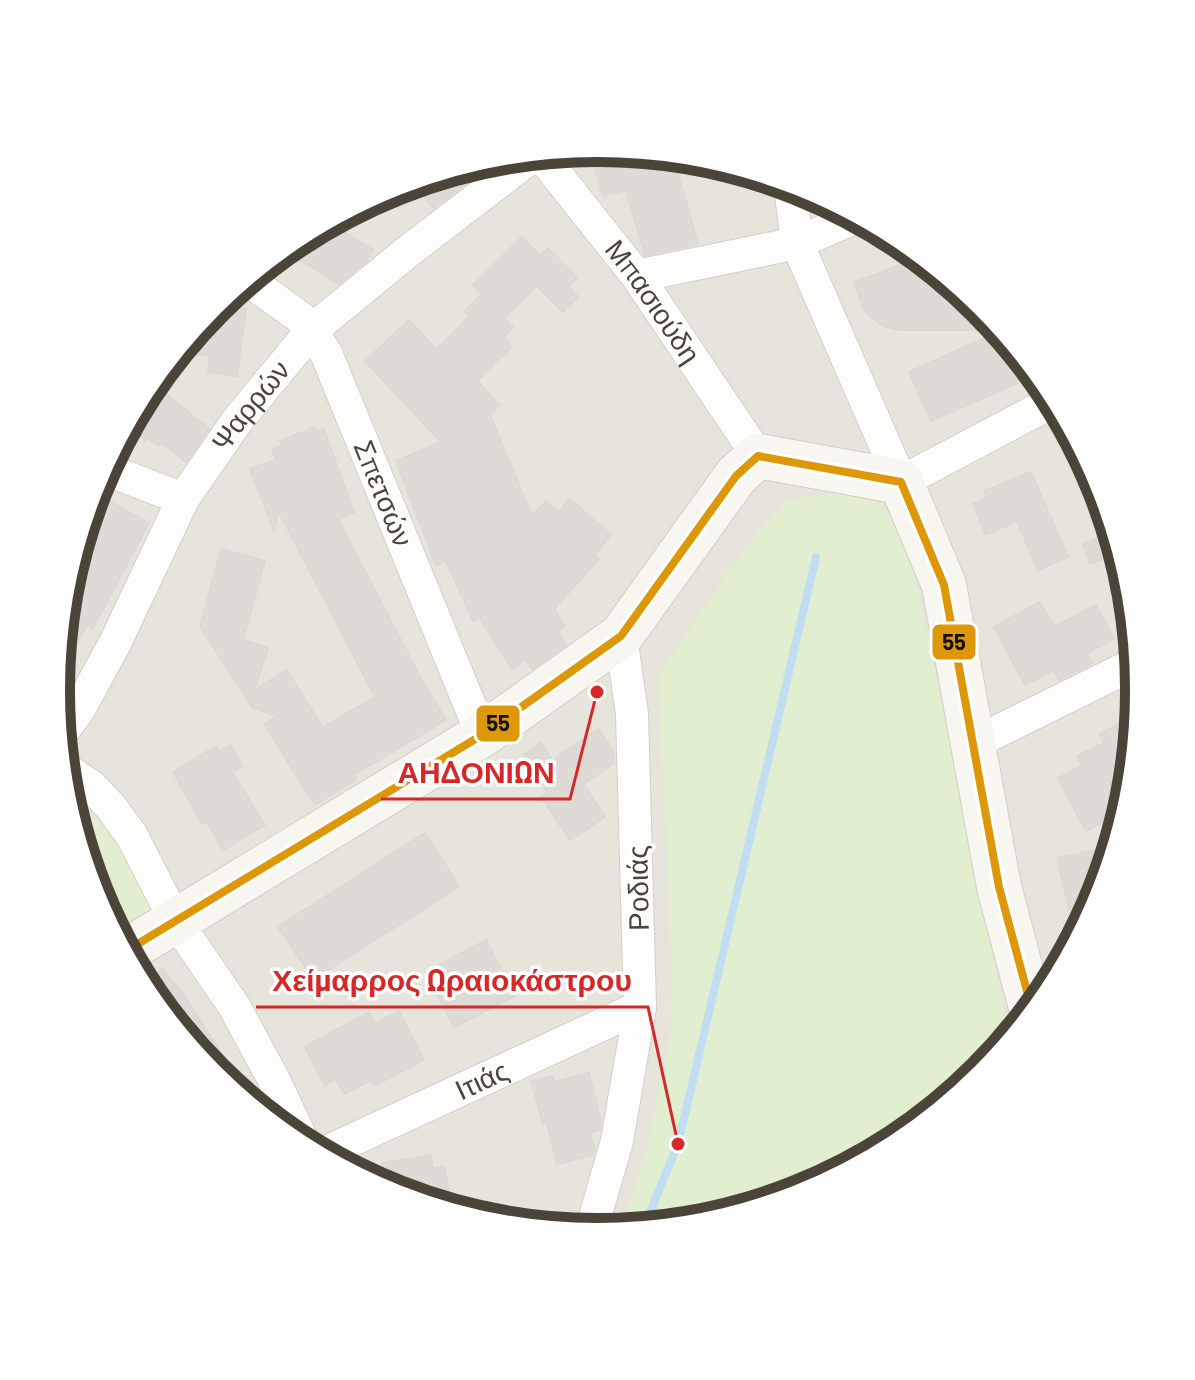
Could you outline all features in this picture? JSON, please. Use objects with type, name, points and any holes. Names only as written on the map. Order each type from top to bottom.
[{"type":"street","name":"Μπασιούδη","points":[[549,165],[637,276],[758,456]]},
{"type":"street","name":"Ψαρρών","points":[[71,721],[115,643],[183,499],[237,421],[312,330],[515,169]]},
{"type":"street","points":[[792,200],[797,243],[944,585],[999,887],[1032,989]]},
{"type":"street","points":[[637,276],[797,243],[842,223]]},
{"type":"street","name":"Σπετσών","points":[[258,287],[288,307],[312,330],[326,353],[482,735]]},
{"type":"street","points":[[136,945],[482,735],[621,636],[736,476],[758,456],[901,482],[1042,407]]},
{"type":"street","points":[[117,473],[183,499]]},
{"type":"street","name":"Ροδιάς","points":[[595,1218],[617,1141],[640,1007],[632,714],[621,636]]},
{"type":"street","points":[[974,743],[1124,669]]},
{"type":"street","points":[[78,777],[111,807],[132,836],[175,920],[234,1006],[293,1121]]},
{"type":"street","name":"Ιτιάς","points":[[335,1148],[640,1007]]},
{"type":"shaded area","points":[[598,162],[666,167],[734,180],[767,190],[861,233],[891,251],[945,293],[1016,369],[1071,457],[1107,553],[1124,655],[1124,725],[1120,759],[1115,793],[1097,860],[1071,923],[1054,954],[994,1038],[919,1108],[891,1129],[831,1163],[767,1190],[734,1200],[632,1216],[598,1218],[529,1213],[461,1200],[428,1190],[334,1147],[304,1129],[250,1087],[179,1011],[124,923],[88,827],[71,725],[71,655],[75,621],[80,587],[98,520],[124,457],[141,426],[201,342],[276,272],[304,251],[364,217],[428,190],[461,180],[563,164]]},
{"type":"green space","points":[[843,491],[880,505],[901,529],[913,569],[944,713],[1006,1023],[970,1063],[919,1108],[891,1129],[831,1163],[767,1190],[734,1200],[666,1213],[624,1216],[647,1147],[672,1025],[669,890],[657,676],[753,537],[787,500]]},
{"type":"green space","points":[[106,809],[165,917],[133,939],[110,892],[89,830]]},
{"type":"building","points":[[594,162],[677,169],[698,244],[645,255],[626,190],[603,196]]},
{"type":"building","points":[[473,177],[433,208],[422,193]]},
{"type":"building","points":[[341,229],[373,250],[366,261],[339,284],[296,257]]},
{"type":"building","points":[[522,237],[540,256],[548,248],[577,278],[568,286],[578,297],[563,312],[537,286],[504,318],[513,327],[503,338],[512,347],[477,381],[500,405],[490,415],[532,516],[546,501],[558,512],[570,499],[611,535],[594,555],[599,559],[554,609],[565,626],[557,631],[566,645],[532,669],[526,659],[512,669],[480,618],[473,621],[446,561],[436,565],[396,461],[441,442],[365,361],[409,320],[435,348],[439,347],[470,316],[465,311],[482,294],[473,285]]},
{"type":"building","points":[[907,263],[945,293],[982,330],[899,330],[883,326],[864,310],[854,282]]},
{"type":"building","points":[[235,307],[246,309],[237,376],[208,372],[210,356],[191,354]]},
{"type":"building","points":[[988,336],[1024,380],[931,421],[909,372]]},
{"type":"building","points":[[165,393],[209,429],[186,462],[161,442],[158,446],[147,437],[145,440],[137,434],[159,397]]},
{"type":"building","points":[[315,427],[317,431],[324,429],[354,513],[338,519],[421,679],[446,720],[353,775],[356,779],[315,805],[264,724],[278,716],[253,708],[200,626],[221,549],[265,561],[243,640],[268,648],[254,691],[286,670],[323,727],[375,697],[279,512],[274,530],[250,469],[276,460],[272,450],[282,446],[280,441]]},
{"type":"building","points":[[1031,472],[1068,557],[1038,570],[1017,521],[986,535],[973,504],[987,498],[984,491]]},
{"type":"building","points":[[106,500],[149,523],[93,628],[87,625],[71,655],[80,587]]},
{"type":"building","points":[[1102,536],[1108,557],[1090,564],[1083,544]]},
{"type":"building","points":[[1040,602],[1054,627],[1096,605],[1114,639],[1087,653],[1093,663],[1059,680],[1054,670],[1025,685],[994,627]]},
{"type":"building","points":[[1124,721],[1109,820],[1086,831],[1058,778],[1082,766],[1077,756],[1104,743],[1099,734]]},
{"type":"building","points":[[599,729],[614,752],[614,763],[583,784],[605,817],[570,840],[541,797],[548,793],[523,755],[541,743],[552,760]]},
{"type":"building","points":[[230,745],[243,766],[232,772],[265,825],[223,850],[206,821],[202,824],[173,772],[216,746],[220,751]]},
{"type":"building","points":[[425,833],[459,887],[313,979],[278,927]]},
{"type":"building","points":[[1099,849],[1077,911],[1070,912],[1057,858]]},
{"type":"building","points":[[486,940],[515,996],[454,1027],[425,972]]},
{"type":"building","points":[[162,969],[184,995],[232,1069],[201,1038],[154,976]]},
{"type":"building","points":[[399,1011],[424,1060],[374,1086],[371,1080],[344,1094],[335,1079],[325,1085],[305,1047],[369,1012],[375,1024]]},
{"type":"building","points":[[589,1073],[601,1121],[600,1130],[590,1133],[595,1150],[593,1155],[557,1164],[547,1123],[543,1124],[531,1081],[553,1076],[554,1082]]},
{"type":"building","points":[[431,1155],[433,1169],[444,1167],[450,1197],[383,1171],[382,1163]]},
{"type":"waterway","points":[[649,1214],[678,1144],[816,557]]},
{"type":"transit line","name":"55","points":[[136,945],[482,735],[621,636],[736,476],[758,456],[901,482],[944,585],[999,887],[1028,994]]},
{"type":"place","name":"ΑΗΔΟΝΙΩΝ","points":[[597,692]]},
{"type":"place","name":"Χείμαρρος Ωραιοκάστρου","points":[[678,1144]]}]
